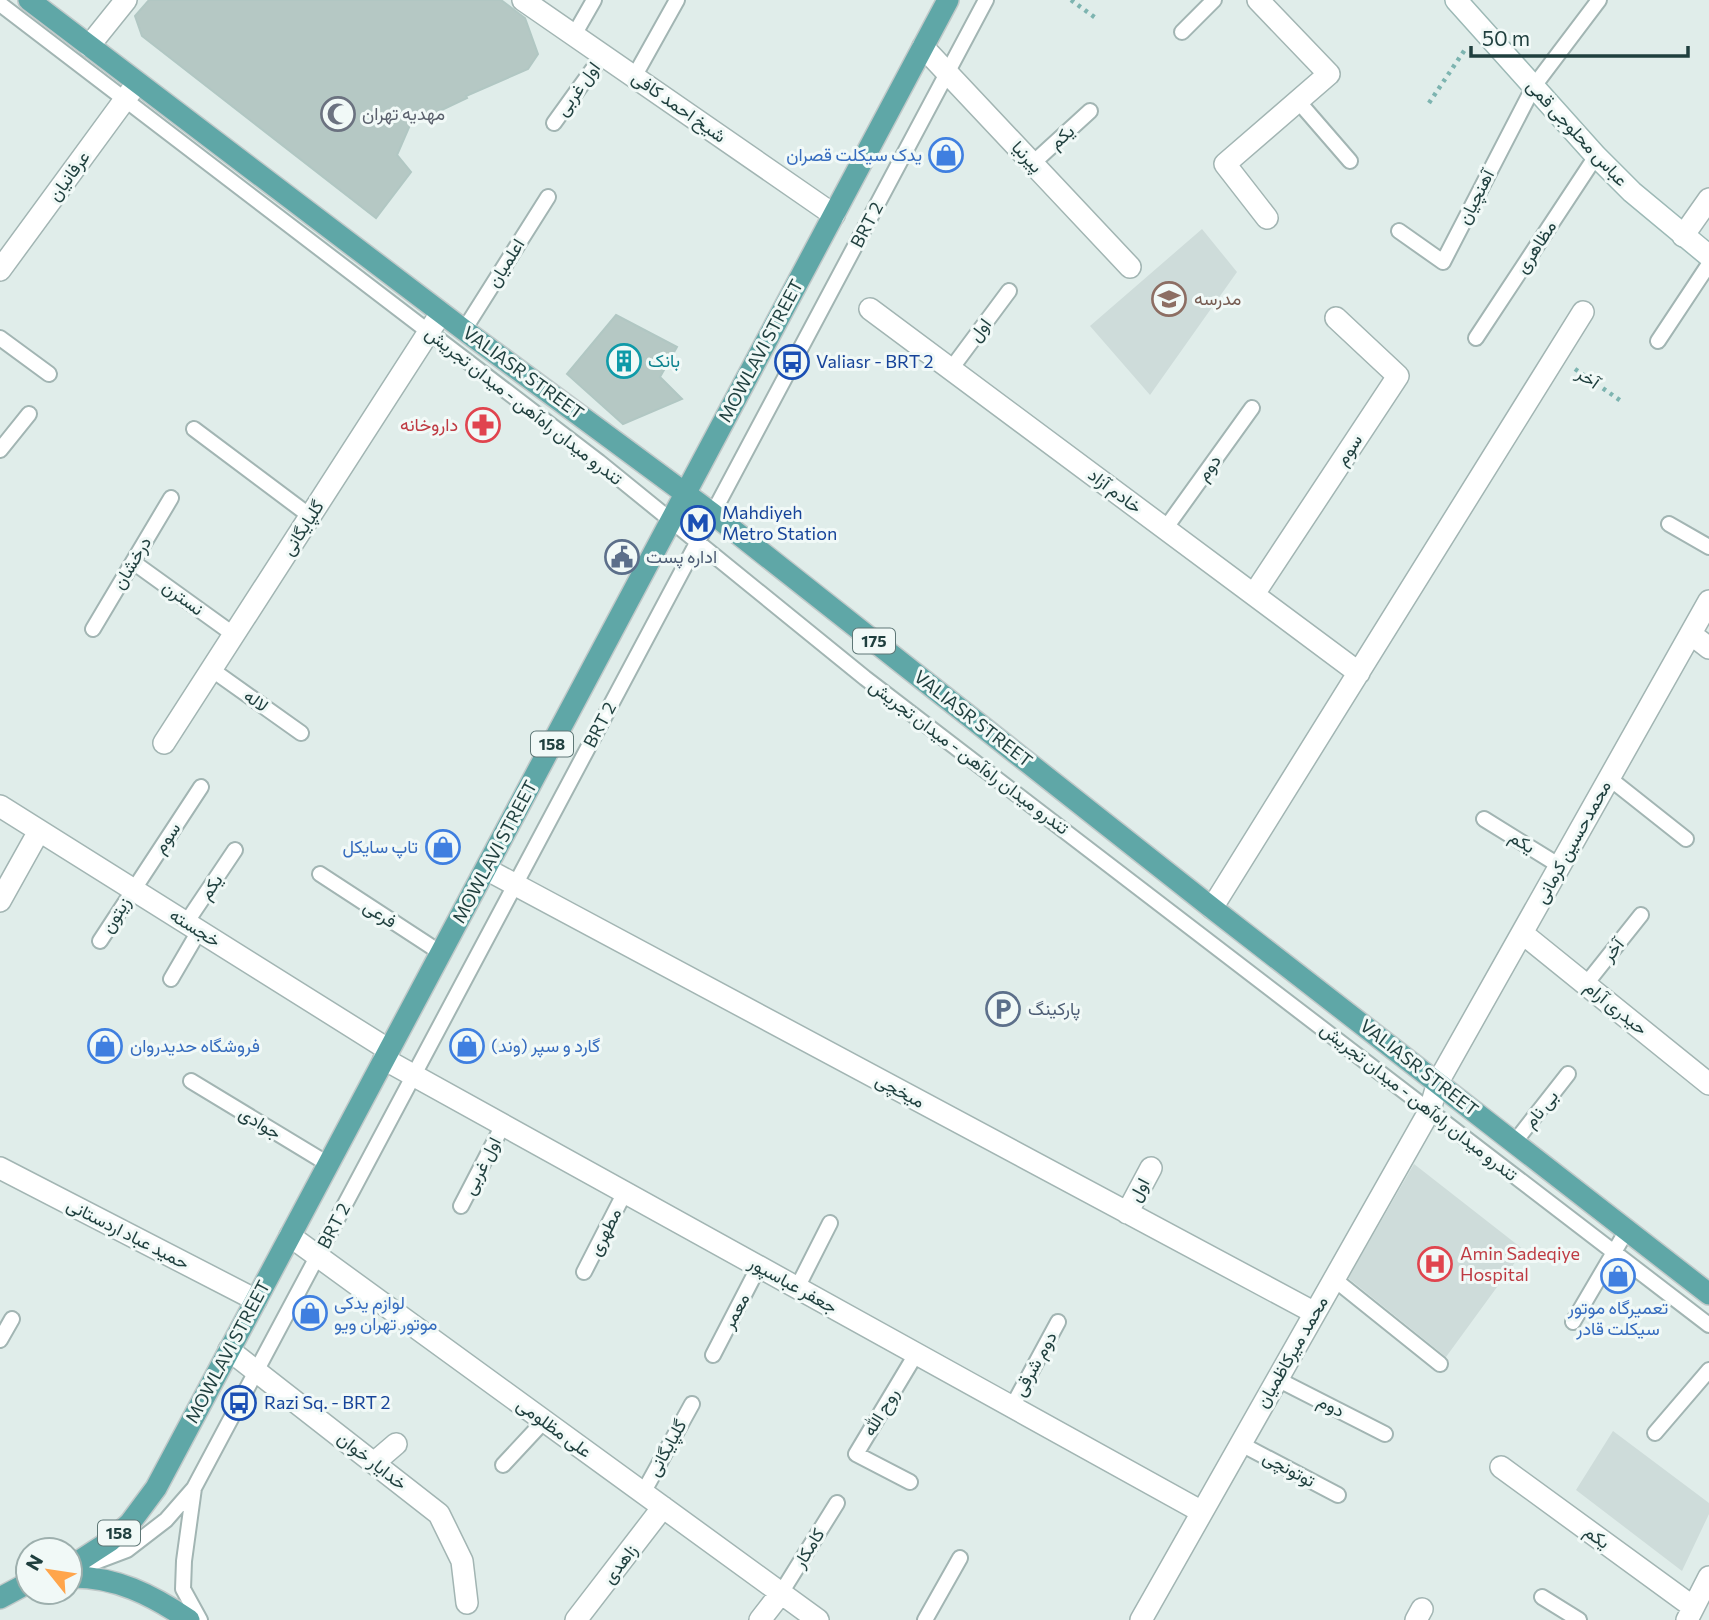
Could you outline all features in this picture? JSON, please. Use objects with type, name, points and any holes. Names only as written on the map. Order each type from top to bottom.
[{"type":"main road","name":"VALIASR STREET","points":[[29,0],[89,46],[131,91],[686,493],[1212,908],[1709,1294]]},
{"type":"main road","name":"MOWLAVI STREET","points":[[84,1559],[130,1523],[156,1488],[948,0]]},
{"type":"main road","points":[[84,1576],[94,1576],[140,1591],[189,1620]]},
{"type":"street","points":[[89,46],[126,0]]},
{"type":"street","name":"شیخ احمد کافی","points":[[523,0],[834,215]]},
{"type":"street","points":[[1258,0],[1329,74],[1225,164],[1267,218]]},
{"type":"street","name":"عباس محلوجی قمی","points":[[1456,0],[1596,156],[1632,192],[1709,256]]},
{"type":"street","name":"پیرنیا","points":[[923,47],[1130,267]]},
{"type":"street","name":"عرفانیان","points":[[0,270],[131,91]]},
{"type":"street","points":[[1683,236],[1709,199]]},
{"type":"street","name":"خادم آزاد","points":[[870,309],[1359,673]]},
{"type":"street","points":[[1212,908],[1583,312]]},
{"type":"street","name":"گلپایگانی","points":[[164,743],[441,313]]},
{"type":"street","name":"سوم","points":[[1254,594],[1398,376],[1336,318]]},
{"type":"street","name":"محمدحسین کرمانی","points":[[1438,1082],[1709,601]]},
{"type":"street","points":[[1691,634],[1709,648]]},
{"type":"street","name":"خجسته","points":[[0,806],[193,927],[387,1054]]},
{"type":"street","points":[[0,901],[39,831]]},
{"type":"street","name":"میخچی","points":[[486,869],[1315,1313]]},
{"type":"street","name":"حیدری آرام","points":[[1522,933],[1709,1084]]},
{"type":"street","name":"جعفر عباسپور","points":[[387,1054],[414,1076],[1202,1512]]},
{"type":"street","name":"محمد میرکاظمیان","points":[[1140,1620],[1430,1110],[1438,1082]]},
{"type":"street","name":"حمید عباد اردستانی","points":[[0,1168],[256,1300]]},
{"type":"street","name":"اول","points":[[1128,1213],[1151,1168]]},
{"type":"street","name":"علی مظلومی","points":[[290,1236],[818,1620]]},
{"type":"street","name":"خدایار خوان","points":[[229,1350],[439,1514],[462,1561],[467,1603]]},
{"type":"street","points":[[375,1462],[396,1444]]},
{"type":"street","name":"یکم","points":[[1501,1467],[1690,1613]]},
{"type":"street","name":"زاهدی","points":[[576,1620],[663,1507]]},
{"type":"street","points":[[1690,1613],[1709,1577]]},
{"type":"street","points":[[760,1620],[781,1593]]},
{"type":"lane","points":[[574,35],[594,0]]},
{"type":"lane","points":[[634,77],[677,0]]},
{"type":"lane","name":"BRT 2","points":[[194,1488],[986,0]]},
{"type":"lane","points":[[1182,32],[1214,0]]},
{"type":"lane","points":[[1534,86],[1599,0]]},
{"type":"lane","name":"تندرو میدان راه‌آهن - میدان تجریش","points":[[0,4],[131,91],[865,678],[1709,1325]]},
{"type":"lane","name":"اول غربی","points":[[554,123],[603,55]]},
{"type":"lane","name":"آهنچیان","points":[[1399,232],[1443,262],[1534,86]]},
{"type":"lane","points":[[1298,101],[1350,161]]},
{"type":"lane","name":"یکم","points":[[1033,163],[1090,111]]},
{"type":"lane","name":"مظاهری","points":[[1476,338],[1596,156]]},
{"type":"lane","name":"اعلمیان","points":[[464,330],[548,197]]},
{"type":"lane","points":[[1658,341],[1709,264]]},
{"type":"lane","name":"اول","points":[[951,369],[1009,291]]},
{"type":"lane","points":[[0,338],[49,374]]},
{"type":"lane","name":"دوم","points":[[1166,529],[1252,408]]},
{"type":"lane","points":[[0,450],[29,414]]},
{"type":"lane","points":[[194,429],[310,516]]},
{"type":"lane","name":"درخشان","points":[[93,629],[171,498]]},
{"type":"lane","points":[[1669,524],[1709,547]]},
{"type":"lane","name":"نسترن","points":[[133,562],[233,634]]},
{"type":"lane","name":"لاله","points":[[211,669],[301,733]]},
{"type":"lane","points":[[1609,778],[1686,839]]},
{"type":"lane","name":"سوم","points":[[132,889],[201,787]]},
{"type":"lane","name":"یکم","points":[[1484,818],[1560,866]]},
{"type":"lane","name":"یکم","points":[[171,979],[193,927],[235,850]]},
{"type":"lane","name":"فرعی","points":[[320,874],[441,953]]},
{"type":"lane","name":"زیتون","points":[[100,941],[132,889]]},
{"type":"lane","name":"آخر","points":[[1586,984],[1641,915]]},
{"type":"lane","name":"بی نام","points":[[1514,1143],[1568,1074]]},
{"type":"lane","name":"جوادی","points":[[191,1082],[328,1164]]},
{"type":"lane","name":"اول غربی","points":[[461,1206],[503,1125]]},
{"type":"lane","name":"مطهری","points":[[584,1272],[625,1192]]},
{"type":"lane","points":[[797,1288],[830,1223]]},
{"type":"lane","points":[[1573,1322],[1627,1230]]},
{"type":"lane","name":"معمر","points":[[713,1355],[759,1266]]},
{"type":"lane","points":[[1334,1279],[1440,1364]]},
{"type":"lane","points":[[0,1340],[12,1319]]},
{"type":"lane","name":"دوم شرقی","points":[[1012,1407],[1058,1321]]},
{"type":"lane","name":"روح الله","points":[[910,1482],[856,1454],[916,1354]]},
{"type":"lane","points":[[1655,1433],[1709,1370]]},
{"type":"lane","name":"دوم","points":[[1277,1379],[1385,1434]]},
{"type":"lane","name":"گلپایگانی","points":[[643,1493],[692,1404]]},
{"type":"lane","points":[[503,1465],[544,1421]]},
{"type":"lane","name":"توتونچی","points":[[1241,1444],[1338,1494]]},
{"type":"lane","points":[[84,1564],[127,1550],[166,1520],[194,1488]]},
{"type":"lane","points":[[194,1488],[184,1561],[184,1589],[200,1620]]},
{"type":"lane","name":"کامکار","points":[[781,1593],[837,1503]]},
{"type":"lane","points":[[925,1620],[960,1558]]},
{"type":"lane","points":[[1542,1597],[1579,1620]]},
{"type":"path","points":[[1071,0],[1097,19]]},
{"type":"path","points":[[1429,103],[1481,27]]},
{"type":"path","name":"آخر","points":[[1555,356],[1620,401]]},
{"type":"shaded area","name":"مدرسه","points":[[1202,229],[1237,272],[1150,395],[1090,326]]},
{"type":"shaded area","name":"Amin Sadeqiye Hospital","points":[[1414,1164],[1524,1250],[1446,1357],[1348,1278]]},
{"type":"shaded area","points":[[1613,1431],[1709,1503],[1709,1514],[1682,1571],[1576,1490]]},
{"type":"building","name":"مهدیه تهران","points":[[149,0],[501,0],[525,18],[538,54],[528,69],[466,96],[467,98],[410,125],[397,155],[411,172],[376,218],[142,36],[135,16]]},
{"type":"building","name":"بانک","points":[[616,315],[677,347],[660,377],[682,399],[623,424],[567,374]]},
{"type":"place","name":"مهدیه تهران","points":[[338,114]]},
{"type":"place","name":"یدک سیکلت قصران","points":[[946,155]]},
{"type":"place","name":"مدرسه","points":[[1169,299]]},
{"type":"place","name":"بانک","points":[[624,361]]},
{"type":"place","name":"Valiasr - BRT 2","points":[[792,362]]},
{"type":"place","name":"داروخانه","points":[[483,425]]},
{"type":"place","name":"Mahdiyeh Metro Station","points":[[698,523]]},
{"type":"place","name":"اداره پست","points":[[622,557]]},
{"type":"place","name":"تاپ سایکل","points":[[443,847]]},
{"type":"place","name":"پارکینگ","points":[[1003,1009]]},
{"type":"place","name":"فروشگاه حدیدروان","points":[[105,1046]]},
{"type":"place","name":"گارد و سپر (وند)","points":[[467,1046]]},
{"type":"place","name":"Amin Sadeqiye Hospital","points":[[1435,1264]]},
{"type":"place","name":"تعمیرگاه موتور سیکلت قادر","points":[[1618,1276]]},
{"type":"place","name":"لوازم یدکی موتور تهران ویو","points":[[310,1313]]},
{"type":"place","name":"Razi Sq. - BRT 2","points":[[239,1403]]}]
